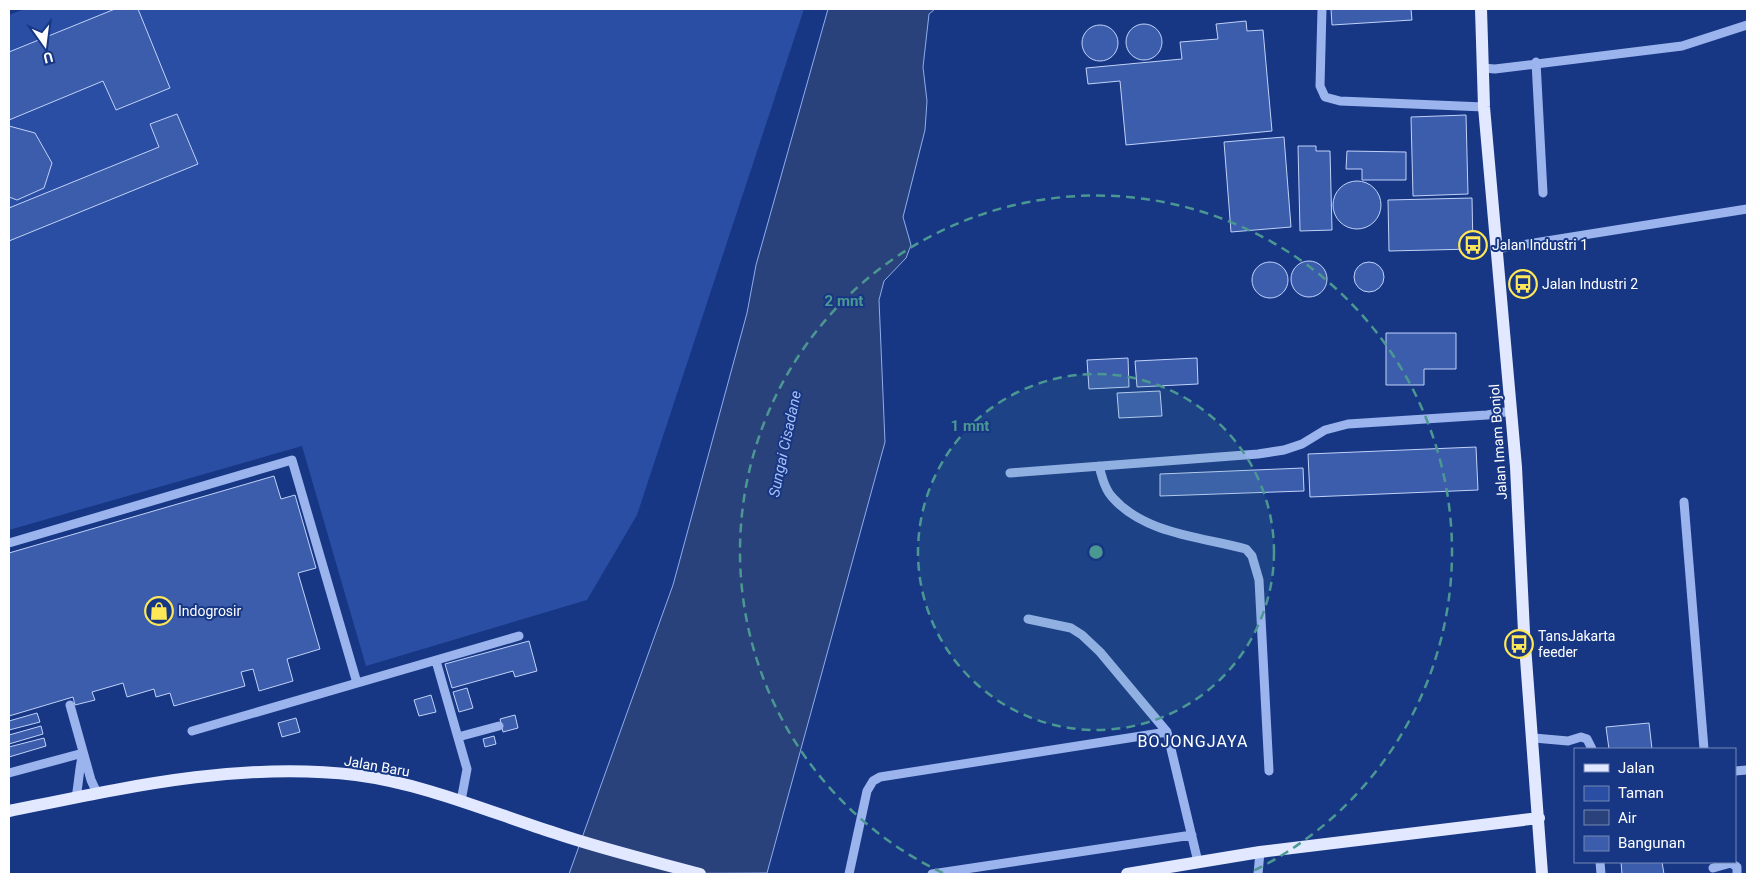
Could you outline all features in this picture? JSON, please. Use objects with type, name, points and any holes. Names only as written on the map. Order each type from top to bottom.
[{"type":"main road","name":"Jalan Imam Bonjol","points":[[1481,9],[1484,107],[1511,411],[1524,632],[1534,738],[1540,874]]},
{"type":"main road","name":"Jalan Baru","points":[[9,811],[145,784],[208,775],[283,772],[356,775],[434,792],[555,834],[700,874]]},
{"type":"main road","points":[[1127,874],[1260,852],[1539,818]]},
{"type":"street","points":[[1322,9],[1320,86],[1325,97],[1340,101],[1484,107]]},
{"type":"street","points":[[1482,68],[1495,69],[1536,62],[1682,46],[1747,25]]},
{"type":"street","points":[[1536,62],[1544,193]]},
{"type":"street","points":[[1496,249],[1747,209]]},
{"type":"street","points":[[1010,474],[1284,450],[1302,444],[1325,430],[1348,424],[1488,415],[1511,411]]},
{"type":"street","points":[[9,543],[292,460],[357,683]]},
{"type":"street","points":[[1099,466],[1105,485],[1112,498],[1149,525],[1246,549],[1252,556],[1258,580],[1269,771]]},
{"type":"street","points":[[1684,502],[1704,748]]},
{"type":"street","points":[[1028,619],[1071,628],[1082,635],[1100,652],[1167,732],[1198,862]]},
{"type":"street","points":[[192,732],[519,636]]},
{"type":"street","points":[[436,661],[467,769],[461,801]]},
{"type":"street","points":[[70,705],[83,754],[97,793]]},
{"type":"street","points":[[458,737],[499,726]]},
{"type":"street","points":[[849,874],[867,791],[874,781],[880,777],[1167,732]]},
{"type":"street","points":[[1534,738],[1568,741],[1581,738],[1587,739],[1592,748]]},
{"type":"street","points":[[9,773],[83,754]]},
{"type":"street","points":[[76,797],[80,778],[78,770],[83,754]]},
{"type":"street","points":[[932,874],[1192,835]]},
{"type":"street","points":[[1258,874],[1260,852]]},
{"type":"street","points":[[1713,868],[1731,863],[1737,867],[1737,874]]},
{"type":"green space","points":[[25,9],[804,9],[637,515],[587,600],[366,666],[302,446],[9,530],[9,15]]},
{"type":"water","name":"Sungai Cisadane","points":[[828,9],[935,9],[929,14],[923,67],[927,101],[925,130],[903,217],[911,245],[906,258],[884,281],[879,300],[885,442],[767,873],[569,874],[673,585],[747,313],[756,265]]},
{"type":"building","points":[[115,9],[138,9],[170,88],[116,110],[103,81],[9,120],[9,52]]},
{"type":"building","points":[[1331,9],[1411,9],[1412,20],[1332,25]]},
{"type":"building","points":[[1246,21],[1247,31],[1263,30],[1272,131],[1126,145],[1120,81],[1088,84],[1086,68],[1182,59],[1180,42],[1218,39],[1216,24]]},
{"type":"building","points":[[1144,24],[1157,29],[1162,42],[1157,55],[1144,60],[1131,55],[1126,42],[1131,29]]},
{"type":"building","points":[[1100,25],[1113,30],[1118,43],[1113,56],[1100,61],[1087,56],[1082,43],[1087,30]]},
{"type":"building","points":[[177,114],[198,164],[9,241],[9,208],[159,147],[150,124]]},
{"type":"building","points":[[1466,115],[1468,194],[1413,196],[1411,117]]},
{"type":"building","points":[[9,126],[35,133],[52,163],[44,188],[17,200],[9,197]]},
{"type":"building","points":[[1284,137],[1291,227],[1231,232],[1224,142]]},
{"type":"building","points":[[1298,146],[1316,146],[1316,151],[1330,151],[1332,230],[1300,231]]},
{"type":"building","points":[[1347,151],[1406,152],[1406,180],[1362,180],[1362,169],[1346,169]]},
{"type":"building","points":[[1357,181],[1366,183],[1374,188],[1379,196],[1381,205],[1379,214],[1374,222],[1366,227],[1357,229],[1348,227],[1340,222],[1335,214],[1333,205],[1335,196],[1340,188],[1348,183]]},
{"type":"building","points":[[1472,198],[1473,249],[1389,251],[1388,200]]},
{"type":"building","points":[[1309,261],[1321,267],[1327,279],[1321,291],[1309,297],[1297,291],[1291,279],[1297,267]]},
{"type":"building","points":[[1270,262],[1282,268],[1288,280],[1282,292],[1270,298],[1258,292],[1252,280],[1258,268]]},
{"type":"building","points":[[1369,262],[1379,267],[1384,277],[1379,287],[1369,292],[1359,287],[1354,277],[1359,267]]},
{"type":"building","points":[[1386,333],[1456,333],[1456,369],[1424,369],[1424,385],[1386,385]]},
{"type":"building","points":[[1128,358],[1129,387],[1089,389],[1087,360]]},
{"type":"building","points":[[1197,358],[1198,384],[1137,387],[1135,361]]},
{"type":"building","points":[[1160,391],[1162,416],[1119,418],[1117,393]]},
{"type":"building","points":[[1476,447],[1478,490],[1310,497],[1308,454]]},
{"type":"building","points":[[1303,468],[1304,491],[1160,496],[1160,474]]},
{"type":"building","name":"Indogrosir","points":[[274,476],[281,499],[295,495],[316,568],[298,573],[320,649],[287,659],[293,681],[259,691],[253,669],[241,672],[245,686],[174,706],[170,693],[156,697],[154,689],[127,697],[123,683],[92,692],[95,700],[75,705],[73,697],[9,716],[9,553]]},
{"type":"building","points":[[529,641],[537,671],[515,677],[513,671],[452,688],[445,664]]},
{"type":"building","points":[[467,688],[473,708],[459,712],[453,692]]},
{"type":"building","points":[[431,695],[436,712],[419,716],[414,700]]},
{"type":"building","points":[[37,713],[40,722],[9,730],[9,721]]},
{"type":"building","points":[[515,715],[518,728],[503,732],[500,719]]},
{"type":"building","points":[[296,718],[300,732],[282,737],[278,723]]},
{"type":"building","points":[[1649,723],[1652,748],[1609,748],[1606,727]]},
{"type":"building","points":[[41,726],[43,734],[9,744],[9,735]]},
{"type":"building","points":[[494,736],[496,744],[485,747],[483,739]]},
{"type":"building","points":[[44,738],[46,746],[9,757],[9,747]]},
{"type":"building","points":[[1621,863],[1662,863],[1664,874],[1622,874]]},
{"type":"place","name":"Jalan Industri 1","points":[[1473,245]]},
{"type":"place","name":"Jalan Industri 2","points":[[1523,284]]},
{"type":"place","name":"Indogrosir","points":[[159,611]]},
{"type":"place","name":"TansJakarta feeder","points":[[1519,644]]},
{"type":"district","name":"BOJONGJAYA","points":[[1193,741]]}]
